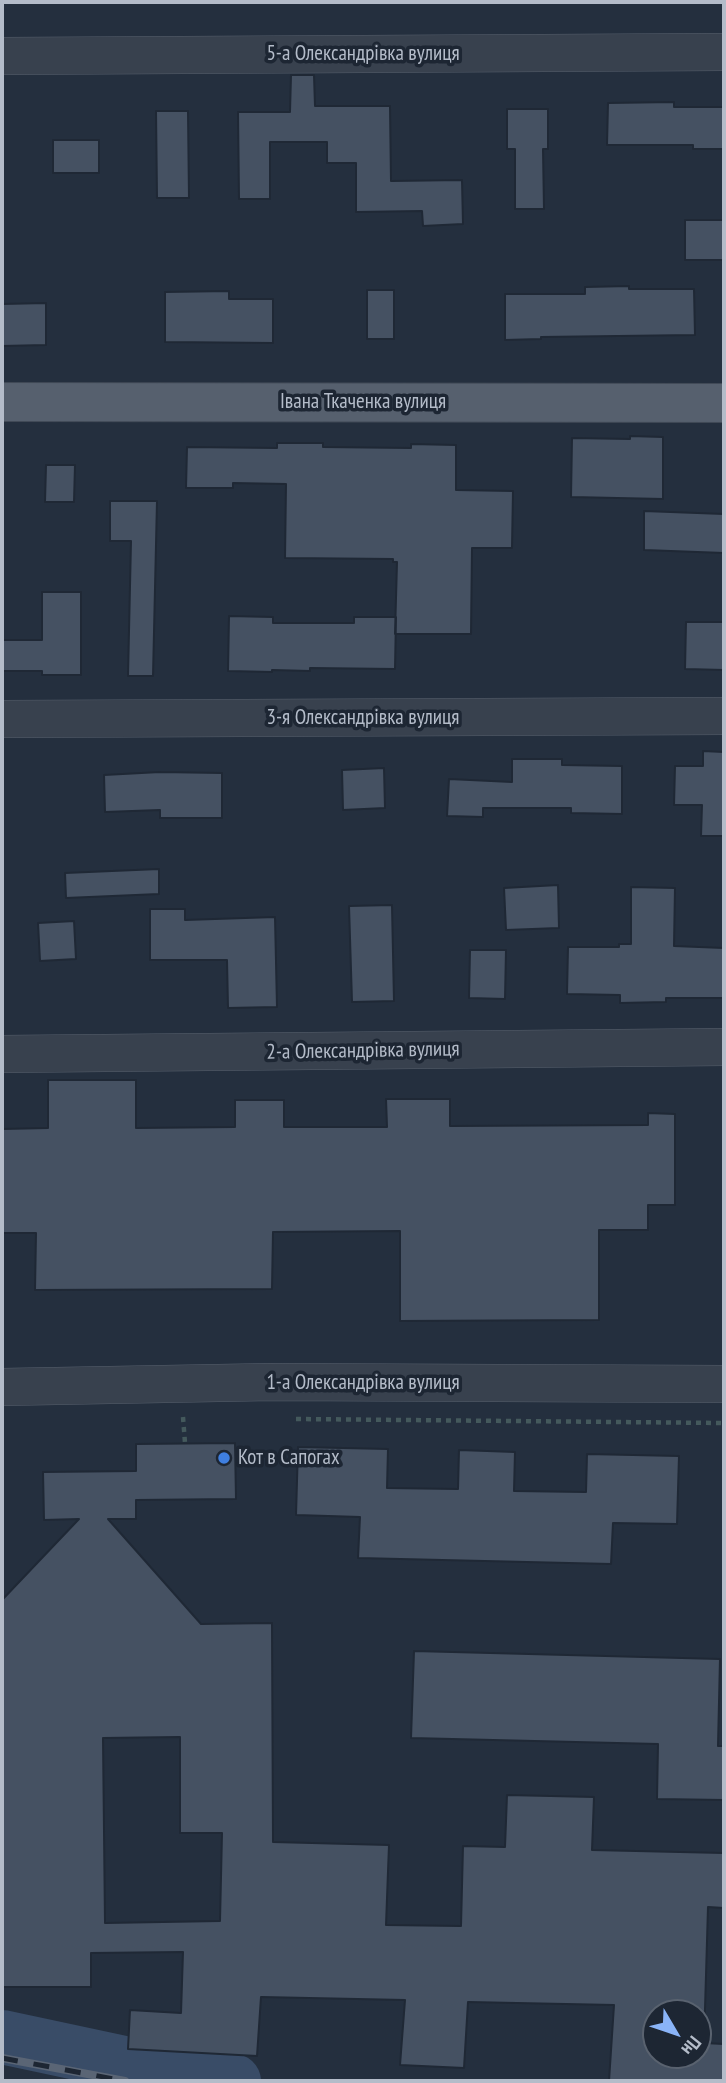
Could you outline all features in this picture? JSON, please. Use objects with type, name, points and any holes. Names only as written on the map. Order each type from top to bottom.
[{"type":"main road","name":"Івана Ткаченка вулиця","points":[[2,402],[724,402]]},
{"type":"street","name":"5-а Олександрівка вулиця","points":[[2,56],[724,52]]},
{"type":"street","name":"3-я Олександрівка вулиця","points":[[2,719],[724,716]]},
{"type":"street","name":"2-а Олександрівка вулиця","points":[[2,1054],[724,1047]]},
{"type":"street","name":"1-а Олександрівка вулиця","points":[[2,1387],[272,1382],[724,1384]]},
{"type":"path","points":[[185,1443],[182,1417],[196,1417]]},
{"type":"path","points":[[293,1419],[724,1423]]},
{"type":"building","points":[[291,75],[314,75],[315,106],[390,106],[391,181],[462,180],[463,224],[423,226],[422,211],[356,212],[356,163],[327,163],[327,142],[270,142],[270,199],[239,199],[238,112],[290,112]]},
{"type":"building","points":[[674,102],[674,107],[724,107],[724,149],[693,149],[693,145],[607,145],[608,103]]},
{"type":"building","points":[[507,109],[548,109],[548,149],[543,149],[544,209],[515,209],[515,149],[507,149]]},
{"type":"building","points":[[156,111],[188,111],[189,198],[157,198]]},
{"type":"building","points":[[53,140],[99,140],[99,173],[53,173]]},
{"type":"building","points":[[685,220],[724,220],[724,260],[685,260]]},
{"type":"building","points":[[629,286],[629,289],[694,289],[695,335],[505,340],[505,294],[585,294],[585,287]]},
{"type":"building","points":[[367,290],[394,290],[394,339],[367,339]]},
{"type":"building","points":[[229,291],[229,299],[273,299],[273,343],[165,342],[165,292]]},
{"type":"building","points":[[46,303],[46,345],[2,346],[2,304]]},
{"type":"building","points":[[630,436],[663,437],[663,499],[571,497],[572,438],[630,439]]},
{"type":"building","points":[[277,443],[323,443],[323,447],[411,448],[411,444],[456,445],[456,490],[513,491],[512,548],[472,548],[471,634],[395,634],[397,562],[393,562],[393,559],[285,558],[286,484],[233,483],[233,488],[186,488],[187,447],[277,448]]},
{"type":"building","points":[[46,465],[75,465],[74,502],[45,502]]},
{"type":"building","points":[[110,501],[157,501],[153,676],[128,676],[131,541],[110,541]]},
{"type":"building","points":[[644,511],[724,514],[724,553],[644,550]]},
{"type":"building","points":[[42,592],[81,592],[81,675],[2,671],[2,640],[42,640]]},
{"type":"building","points":[[229,616],[273,617],[273,623],[354,623],[354,617],[396,617],[395,669],[228,671]]},
{"type":"building","points":[[686,622],[724,622],[724,670],[685,669]]},
{"type":"building","points":[[703,751],[724,752],[724,836],[701,836],[702,805],[674,805],[675,766],[703,766]]},
{"type":"building","points":[[512,759],[562,759],[562,765],[622,766],[622,814],[571,813],[571,808],[483,808],[483,817],[447,816],[449,779],[512,782]]},
{"type":"building","points":[[384,768],[385,808],[343,810],[342,770]]},
{"type":"building","points":[[222,773],[222,818],[160,818],[160,810],[105,812],[104,775]]},
{"type":"building","points":[[159,869],[159,894],[66,898],[65,873]]},
{"type":"building","points":[[558,885],[559,928],[506,930],[504,888]]},
{"type":"building","points":[[631,887],[675,888],[674,946],[724,948],[724,998],[666,998],[666,1002],[620,1003],[620,995],[567,994],[568,947],[619,947],[619,944],[631,944]]},
{"type":"building","points":[[392,905],[394,1001],[352,1002],[349,906]]},
{"type":"building","points":[[150,909],[185,909],[185,920],[275,917],[277,1007],[228,1008],[227,960],[150,960]]},
{"type":"building","points":[[74,921],[76,959],[40,961],[38,923]]},
{"type":"building","points":[[470,950],[506,950],[505,999],[469,998]]},
{"type":"building","points":[[48,1080],[136,1080],[136,1128],[235,1127],[235,1100],[284,1100],[284,1127],[387,1127],[386,1099],[450,1099],[450,1126],[648,1125],[648,1113],[675,1114],[675,1205],[648,1205],[648,1230],[599,1230],[599,1320],[400,1321],[400,1231],[273,1232],[272,1289],[35,1290],[36,1233],[2,1233],[2,1129],[48,1128]]},
{"type":"building","points":[[235,1443],[236,1499],[136,1500],[136,1519],[108,1519],[201,1624],[272,1623],[273,1842],[389,1845],[386,1925],[461,1926],[463,1846],[505,1847],[507,1795],[594,1797],[592,1850],[724,1853],[724,1908],[708,1907],[705,1999],[642,1999],[642,2069],[712,2069],[712,2043],[724,2044],[724,2081],[609,2081],[614,2005],[468,2002],[464,2068],[400,2065],[405,2000],[261,1997],[257,2056],[128,2049],[130,2010],[181,2013],[183,1952],[91,1953],[91,1987],[2,1987],[2,1600],[79,1519],[44,1520],[43,1472],[136,1471],[136,1444]],"holes":[[[180,1737],[180,1833],[222,1833],[220,1921],[105,1923],[103,1738]]]},
{"type":"building","points":[[298,1447],[388,1449],[387,1488],[458,1489],[459,1450],[515,1452],[514,1491],[586,1492],[587,1454],[679,1456],[677,1524],[613,1523],[611,1564],[358,1558],[360,1517],[296,1515]]},
{"type":"building","points":[[414,1651],[720,1659],[718,1746],[724,1746],[724,1800],[657,1799],[658,1744],[411,1738]]},
{"type":"waterway","points":[[2,2037],[133,2065],[234,2081]]},
{"type":"railway","points":[[2,2058],[125,2081]]},
{"type":"place","name":"Кот в Сапогах","points":[[224,1458]]}]
